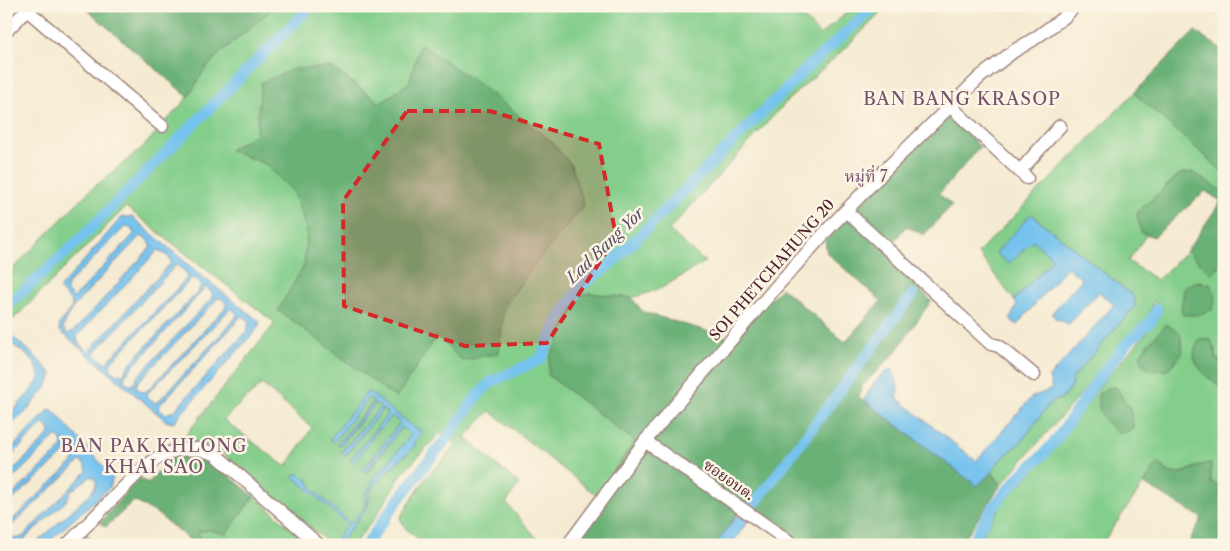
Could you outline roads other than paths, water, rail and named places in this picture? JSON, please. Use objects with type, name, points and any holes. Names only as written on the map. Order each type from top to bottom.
[{"type":"street","name":"SOI PHETCHAHUNG 20","points":[[568,545],[645,441],[776,287],[846,211],[986,72],[1014,51],[1051,28],[1075,6]]},
{"type":"street","points":[[6,32],[28,8],[162,126]]},
{"type":"street","points":[[950,106],[1024,175],[1060,126]]},
{"type":"street","points":[[846,211],[991,344],[999,346],[1034,375]]},
{"type":"street","name":"ซอยอบต.","points":[[645,441],[794,545]]},
{"type":"street","points":[[67,545],[139,472],[157,458],[177,450],[199,449],[215,454],[319,545]]},
{"type":"water","points":[[1031,214],[1133,296],[1135,301],[1134,307],[1073,377],[1072,385],[1064,397],[1050,403],[1022,441],[996,464],[992,472],[977,486],[864,400],[879,378],[892,369],[898,387],[897,398],[976,461],[1032,397],[1052,389],[1049,377],[1114,305],[1099,292],[1069,324],[1055,318],[1052,313],[1082,279],[1067,267],[1017,325],[1010,319],[1017,305],[1014,300],[1053,259],[1033,240],[1009,264],[996,253]]},
{"type":"water","points":[[122,217],[132,217],[260,322],[257,329],[173,423],[166,421],[59,330],[60,323],[72,307],[71,301],[59,289]],"holes":[[[126,226],[133,230],[134,234],[74,298],[67,291],[67,285]],[[140,236],[150,243],[151,247],[76,329],[68,334],[63,328],[74,306]],[[158,250],[169,257],[171,263],[88,352],[78,343],[77,336]],[[177,264],[188,277],[106,363],[94,353]],[[192,278],[199,281],[201,286],[198,292],[132,361],[123,374],[116,374],[110,368],[110,363]],[[206,287],[213,294],[211,299],[137,377],[132,386],[125,382],[124,377],[126,374]],[[218,298],[223,299],[226,304],[225,308],[152,386],[145,392],[136,387],[137,383]],[[231,308],[237,313],[236,317],[157,403],[150,400],[146,395]],[[243,316],[249,321],[247,331],[174,411],[166,414],[160,411],[158,407],[239,318]]]},
{"type":"water","points":[[9,334],[34,355],[52,374],[48,385],[24,414],[6,429],[6,419],[40,379],[34,362],[28,356],[10,344],[6,346],[6,336]]},
{"type":"water","points":[[368,391],[413,427],[421,430],[420,437],[416,439],[415,446],[381,477],[370,491],[368,506],[342,541],[337,540],[348,525],[294,477],[297,473],[308,480],[313,490],[351,524],[365,507],[366,494],[374,479],[411,435],[402,427],[366,472],[363,470],[400,423],[392,416],[382,428],[378,429],[354,463],[351,459],[388,414],[383,409],[345,456],[341,453],[381,407],[376,403],[340,446],[338,443],[374,402],[369,397],[334,442],[330,439]]},
{"type":"water","points":[[50,409],[55,412],[113,477],[110,487],[45,545],[34,545],[91,493],[96,485],[96,480],[91,476],[71,491],[66,501],[24,539],[26,545],[11,545],[6,540],[6,526],[74,461],[72,454],[68,450],[6,506],[6,501],[63,447],[61,440],[56,436],[6,485],[6,477],[50,434],[49,428],[43,424],[6,461],[6,454]],"holes":[[[80,461],[85,465],[87,471],[22,537],[15,539],[9,533],[9,528]]]},
{"type":"water","points":[[737,515],[748,521],[731,545],[715,545]]},
{"type":"waterway","points":[[6,307],[76,243],[311,6]]},
{"type":"waterway","name":"Lad Bang Yor","points":[[366,545],[477,396],[491,382],[541,359],[558,320],[582,285],[612,263],[812,63],[875,6]]},
{"type":"waterway","points":[[753,506],[913,294]]},
{"type":"waterway","points":[[970,545],[991,510],[1023,473],[1056,440],[1098,379],[1127,343],[1152,320],[1157,309]]},
{"type":"district","name":"BAN BANG KRASOP","points":[[962,99]]},
{"type":"district","name":"หมู่ที่ 7","points":[[866,176]]},
{"type":"district","name":"BAN PAK KHLONG KHAI SAO","points":[[154,456]]}]
